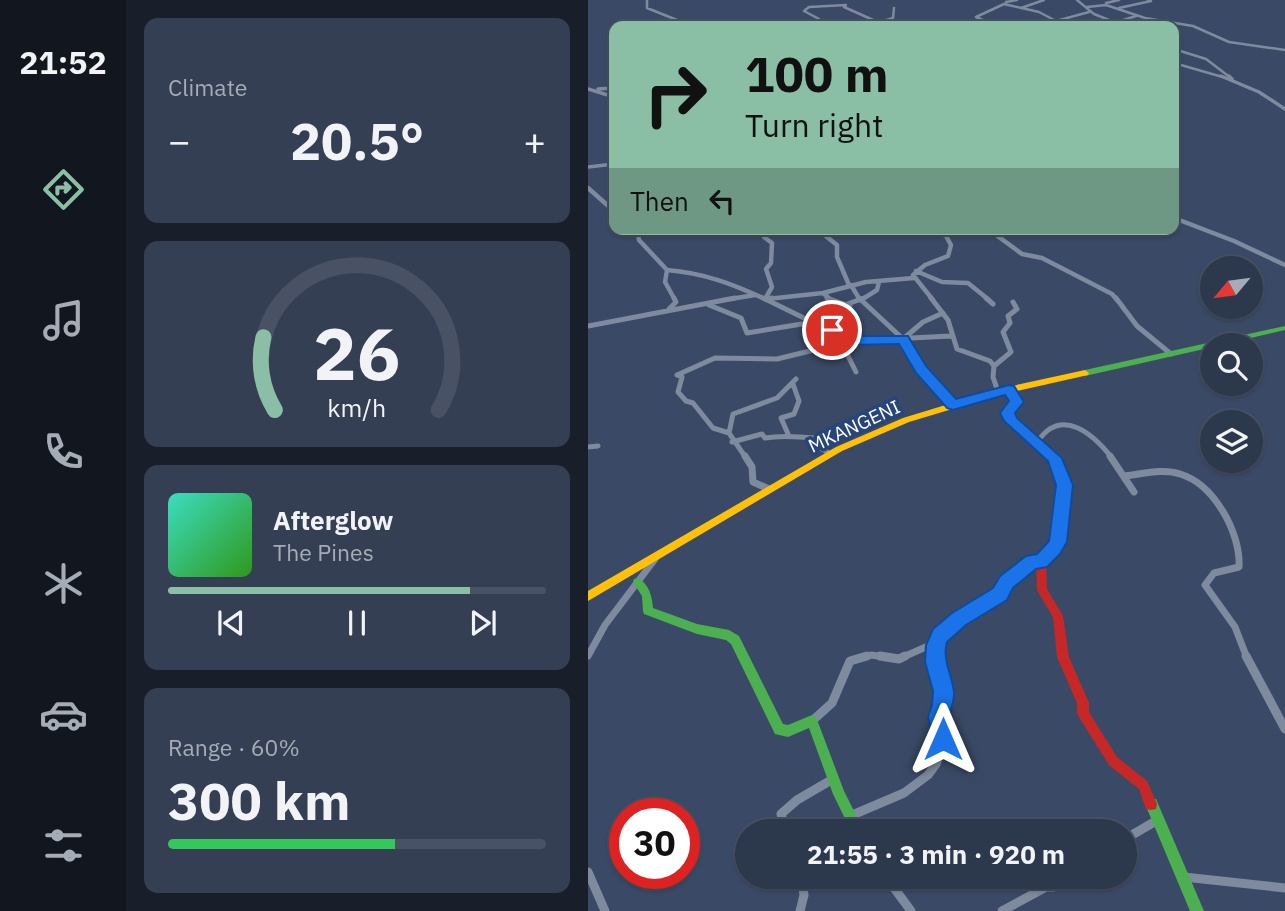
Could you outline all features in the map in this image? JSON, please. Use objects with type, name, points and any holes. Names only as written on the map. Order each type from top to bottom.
[{"type":"street","points":[[647,0],[647,8],[651,11],[663,12],[676,21]]},
{"type":"street","points":[[985,21],[976,17],[1017,0]]},
{"type":"street","points":[[1021,8],[1044,0]]},
{"type":"street","points":[[1077,0],[1087,7],[1086,10],[1110,21]]},
{"type":"street","points":[[1087,7],[1119,0]]},
{"type":"street","points":[[1117,9],[1151,1],[1148,0]]},
{"type":"street","points":[[1114,1],[1130,6]]},
{"type":"street","points":[[1100,4],[1136,16],[1164,21]]},
{"type":"street","points":[[818,21],[804,10],[844,5],[870,21]]},
{"type":"street","points":[[1001,5],[1045,14],[1051,21]]},
{"type":"street","points":[[885,21],[893,18],[894,8]]},
{"type":"street","points":[[1064,21],[1091,12]]},
{"type":"street","points":[[1120,21],[1136,16]]},
{"type":"street","points":[[1179,24],[1193,26],[1229,42],[1285,50]]},
{"type":"street","points":[[1179,51],[1213,61],[1224,68],[1232,79]]},
{"type":"street","points":[[1179,64],[1232,79],[1261,91],[1285,109]]},
{"type":"street","points":[[589,89],[609,88]]},
{"type":"street","points":[[589,89],[609,95]]},
{"type":"street","points":[[588,167],[609,165]]},
{"type":"street","points":[[588,188],[609,207]]},
{"type":"street","points":[[1179,220],[1234,241],[1285,265]]},
{"type":"street","points":[[638,235],[639,240],[667,270],[706,275],[765,299],[808,323],[832,330],[850,341]]},
{"type":"street","points":[[763,235],[772,243],[771,262],[766,269],[772,288],[765,299]]},
{"type":"street","points":[[824,235],[837,246],[837,257],[854,294],[903,339],[921,369],[953,405]]},
{"type":"street","points":[[996,235],[1022,254],[1042,258],[1112,294],[1137,326],[1171,354]]},
{"type":"street","points":[[765,299],[823,293],[825,290],[915,274],[948,256],[951,245],[946,236]]},
{"type":"street","points":[[662,313],[676,302],[663,277],[667,270]]},
{"type":"street","points":[[915,274],[942,282],[968,283],[993,304]]},
{"type":"street","points":[[915,274],[948,320],[957,349],[990,361],[994,366],[993,377],[998,392]]},
{"type":"street","points":[[709,304],[719,307],[730,316],[741,318],[747,333],[786,328],[808,323],[825,312],[862,301],[877,290],[879,282]]},
{"type":"street","points":[[823,293],[827,299],[851,306]]},
{"type":"street","points":[[588,326],[756,295]]},
{"type":"street","points":[[994,366],[1011,352],[1003,332],[1010,323],[1008,316],[1017,309],[1013,302]]},
{"type":"street","points":[[903,339],[923,321],[943,313]]},
{"type":"street","name":"MKANGENI","points":[[588,596],[831,454],[906,419],[998,392],[1285,328]]},
{"type":"street","points":[[729,433],[713,428],[693,403],[686,401],[678,392],[682,377],[677,375],[701,362],[728,356],[776,359],[813,351],[836,342],[951,336]]},
{"type":"street","points":[[850,341],[847,354],[856,372]]},
{"type":"street","points":[[769,489],[752,482],[752,467],[732,442],[729,433],[733,414],[765,405],[783,396],[794,382],[799,401],[794,414],[781,418],[788,434]]},
{"type":"street","points":[[1009,390],[1016,402],[1008,413],[1011,421],[1038,441],[1054,458],[1065,485],[1058,542],[1041,562],[1042,590],[1058,616],[1063,657],[1083,703],[1083,713],[1113,761],[1143,785],[1156,821],[1184,877],[1197,911]]},
{"type":"street","points":[[1038,441],[1046,432],[1062,424],[1095,437],[1134,492]]},
{"type":"street","points":[[732,442],[756,434],[762,434],[765,438],[788,434],[803,438],[814,436],[820,438],[822,449],[831,454]]},
{"type":"street","points":[[588,447],[598,446]]},
{"type":"street","points":[[1125,476],[1182,473],[1204,486],[1228,521],[1242,557],[1240,567],[1214,573],[1205,585],[1235,627],[1253,673],[1285,729]]},
{"type":"street","points":[[588,656],[605,625],[655,559]]},
{"type":"street","points":[[638,582],[647,595],[648,611],[697,629],[732,637],[779,730],[788,731],[812,721],[832,703],[850,661],[870,655],[900,659],[928,646],[959,619],[1000,594],[1007,582],[1026,566],[1032,562],[1041,562]]},
{"type":"street","points":[[850,816],[909,791],[939,758],[943,748],[938,717],[943,705],[943,691],[935,662],[936,645],[940,636]]},
{"type":"street","points":[[812,721],[829,761],[833,779],[852,819]]},
{"type":"street","points":[[782,819],[781,814],[797,800],[833,779]]},
{"type":"street","points":[[1137,832],[1156,821]]},
{"type":"street","points":[[588,872],[605,911]]},
{"type":"street","points":[[1184,877],[1285,888]]},
{"type":"street","points":[[800,911],[803,889]]},
{"type":"street","points":[[895,889],[911,911]]},
{"type":"street","points":[[1002,911],[1042,889]]},
{"type":"traffic: fast","points":[[1085,373],[1285,328]]},
{"type":"traffic: fast","points":[[638,582],[647,595],[648,611],[697,629],[729,635],[735,640],[779,730],[788,731],[812,721],[839,794],[852,819]]},
{"type":"traffic: fast","points":[[1151,804],[1197,911]]},
{"type":"traffic: slow","points":[[588,596],[839,449],[906,420],[998,392],[1085,373]]},
{"type":"traffic: jam","points":[[1009,389],[1016,402],[1008,413],[1011,421],[1054,458],[1065,485],[1058,542],[1041,562],[1042,590],[1058,616],[1063,657],[1083,703],[1083,713],[1113,761],[1143,785],[1151,804]]},
{"type":"route","points":[[832,330],[850,341],[903,339],[921,369],[953,405],[1009,390],[1016,402],[1008,413],[1011,421],[1038,441],[1054,458],[1065,485],[1058,542],[1054,549],[1041,562],[1032,562],[1007,582],[1000,594],[949,626],[940,636],[936,645],[935,662],[942,680],[943,705],[938,717],[943,739]]}]
